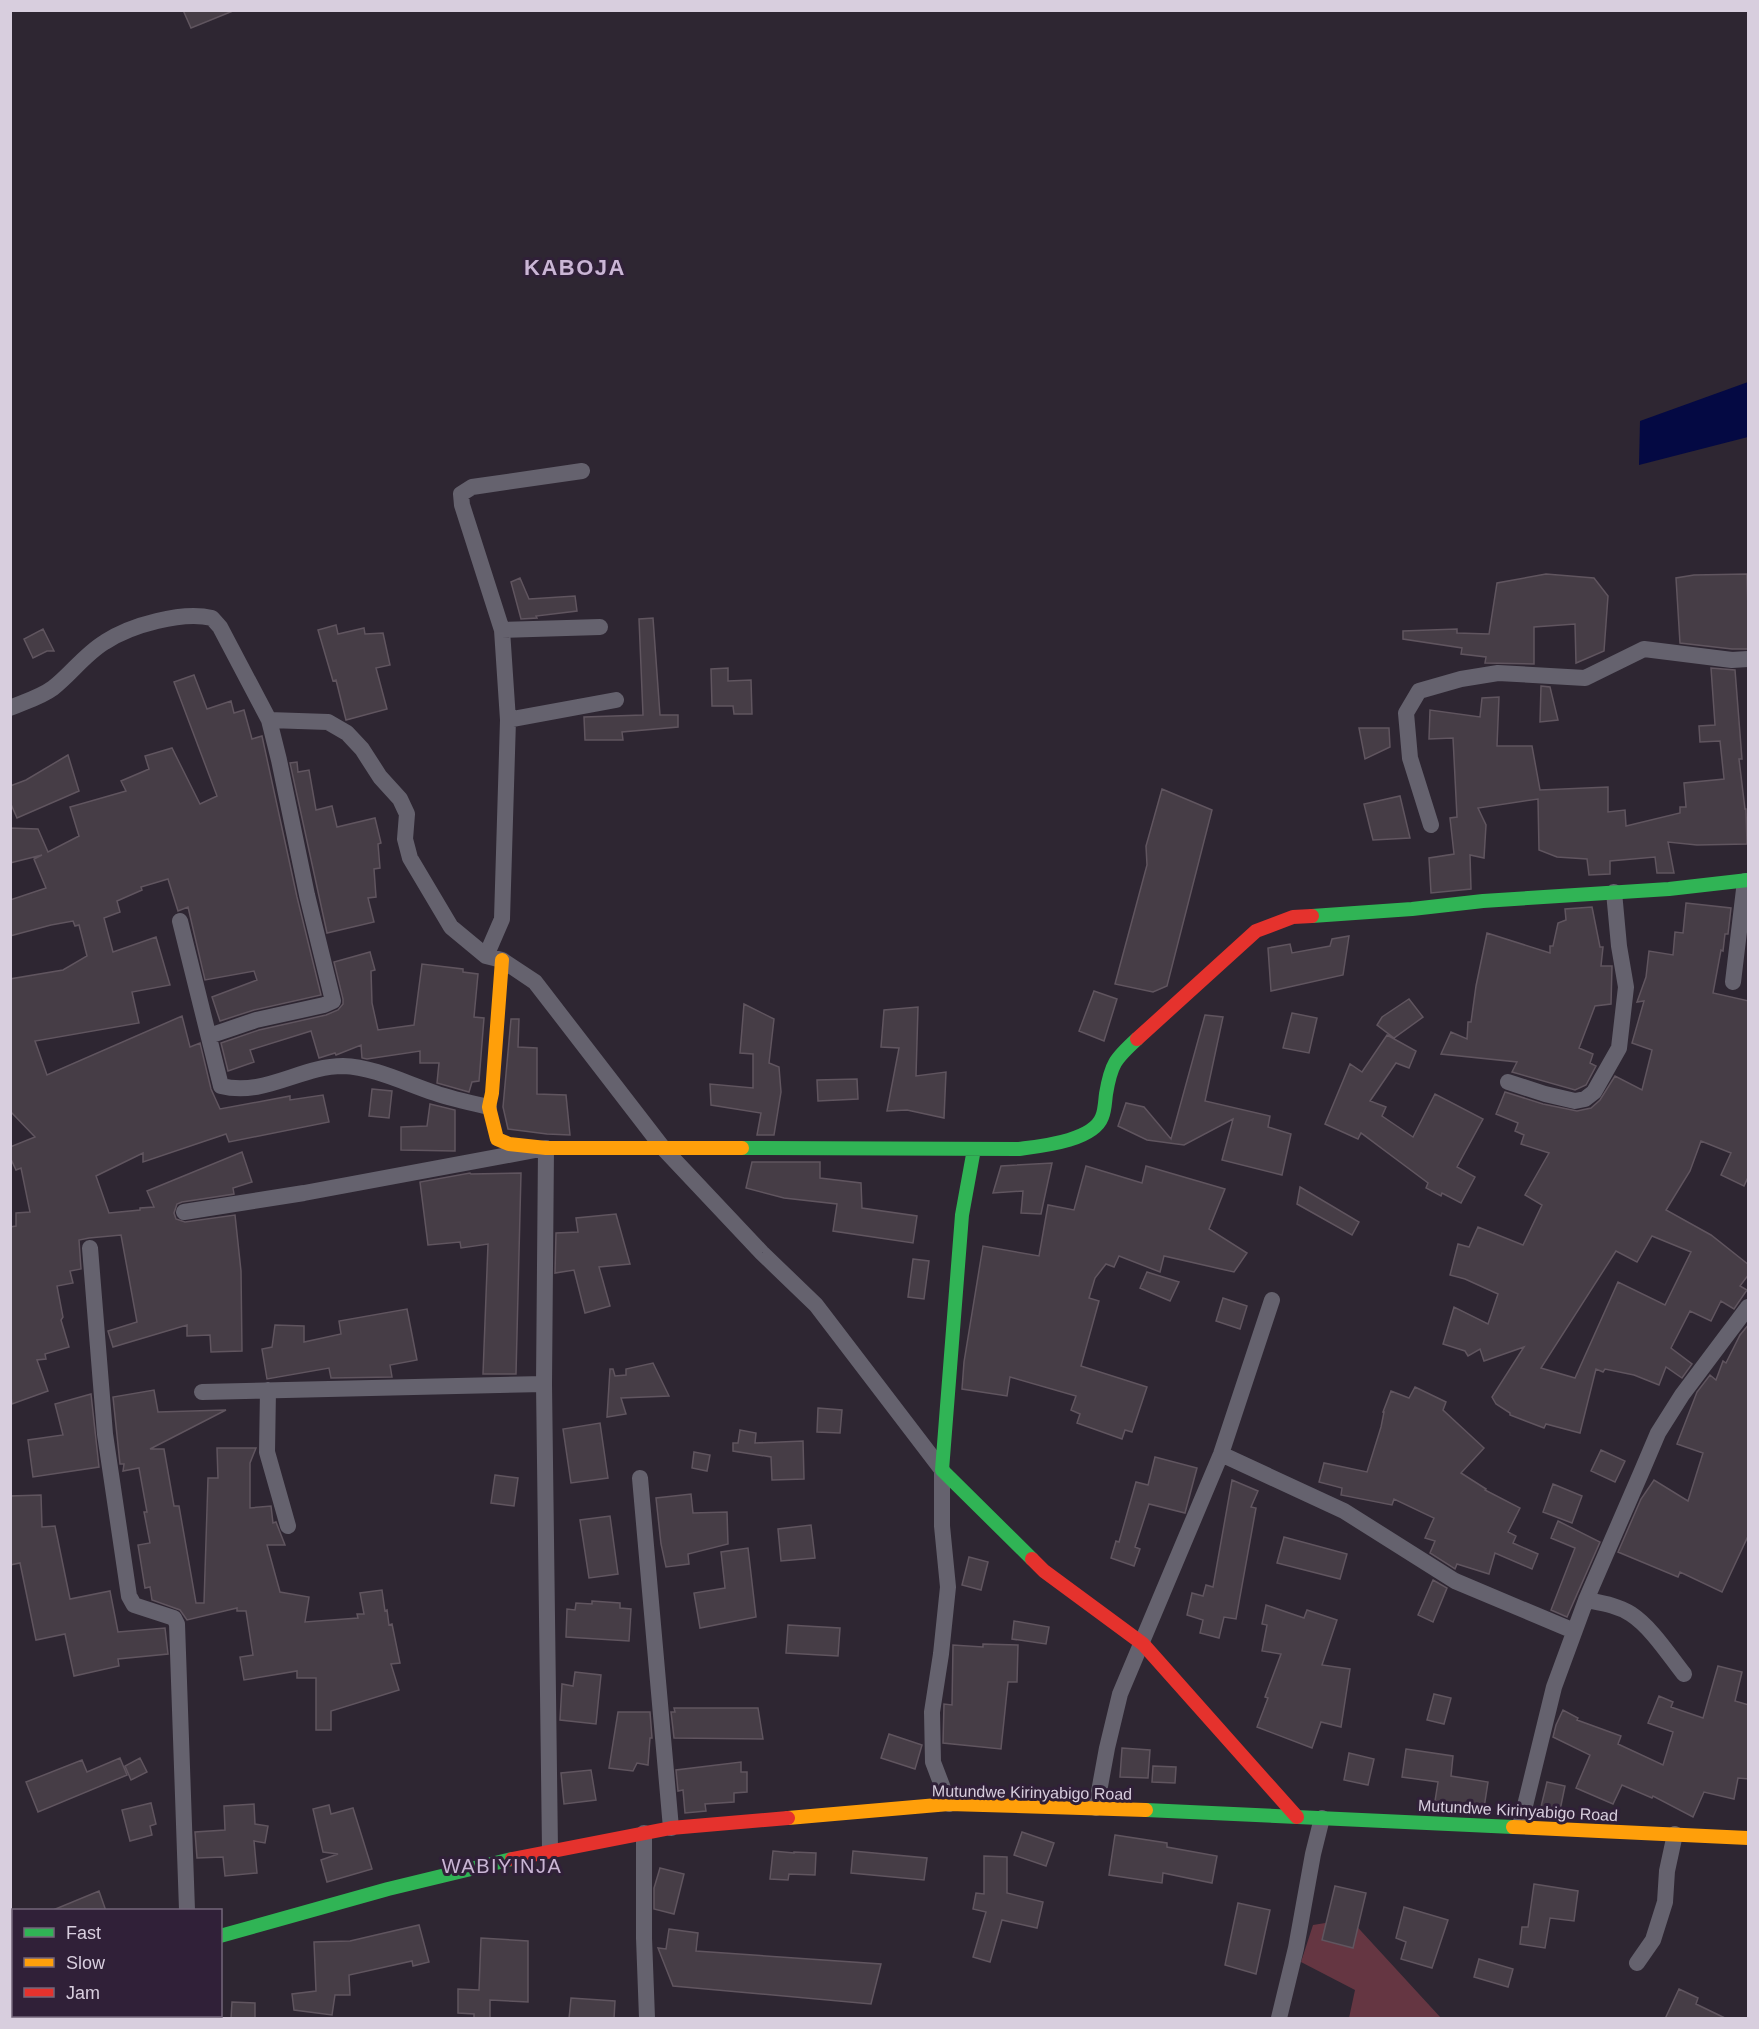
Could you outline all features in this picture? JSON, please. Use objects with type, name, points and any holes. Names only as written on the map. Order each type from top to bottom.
[{"type":"street","points":[[582,471],[472,487],[461,494],[462,505],[502,630],[508,720],[502,919],[494,958],[492,1093],[489,1107],[497,1139],[509,1144],[546,1148],[1019,1149],[1054,1145],[1091,1130],[1102,1118],[1109,1078],[1117,1057],[1256,931],[1293,917],[1669,889],[1747,881],[1732,982]]},
{"type":"street","points":[[10,708],[51,690],[105,642],[123,633],[172,617],[212,618],[220,627],[269,720],[333,1001],[256,1020],[209,1035]]},
{"type":"street","points":[[502,630],[600,627]]},
{"type":"street","points":[[1431,825],[1410,758],[1406,713],[1419,692],[1461,679],[1498,673],[1585,678],[1644,649],[1732,660],[1749,659]]},
{"type":"street","points":[[508,720],[616,700]]},
{"type":"street","points":[[269,720],[328,722],[347,733],[362,749],[380,777],[400,799],[407,814],[405,839],[410,858],[451,927],[494,958],[535,982],[663,1148],[762,1253],[816,1305],[942,1470],[1044,1571],[1143,1644],[1297,1817]]},
{"type":"street","points":[[1508,1082],[1575,1101],[1586,1099],[1594,1092],[1619,1048],[1626,987],[1619,946],[1614,892]]},
{"type":"street","points":[[180,921],[221,1086],[235,1089],[263,1087],[322,1069],[339,1066],[362,1067],[438,1094],[489,1107]]},
{"type":"street","points":[[184,1212],[304,1193],[546,1148]]},
{"type":"street","points":[[546,1148],[544,1384],[550,1851]]},
{"type":"street","points":[[949,1804],[933,1762],[932,1712],[948,1587],[942,1527],[942,1470],[962,1215],[974,1149]]},
{"type":"street","points":[[90,1248],[105,1434],[129,1596],[134,1605],[174,1618],[177,1624],[187,1909]]},
{"type":"street","points":[[1096,1808],[1120,1694],[1143,1644],[1221,1454],[1272,1300]]},
{"type":"street","points":[[1520,1826],[1554,1687],[1586,1600],[1658,1433],[1683,1395],[1749,1306]]},
{"type":"street","points":[[202,1392],[544,1384]]},
{"type":"street","points":[[268,1390],[267,1452],[288,1526]]},
{"type":"street","points":[[1221,1454],[1344,1511],[1455,1581],[1574,1631]]},
{"type":"street","points":[[640,1478],[671,1828]]},
{"type":"street","points":[[1586,1600],[1613,1606],[1631,1614],[1684,1674]]},
{"type":"street","name":"Mutundwe Kirinyabigo Road","points":[[222,1935],[319,1905],[550,1851],[671,1828],[949,1804],[1520,1826],[1749,1838]]},
{"type":"street","points":[[1279,2019],[1322,1818]]},
{"type":"street","points":[[644,1833],[647,2019]]},
{"type":"street","points":[[1637,1964],[1653,1940],[1665,1902],[1667,1871],[1675,1834]]},
{"type":"shaded area","points":[[1748,382],[1748,437],[1639,465],[1640,421]]},
{"type":"shaded area","points":[[1350,1919],[1441,2018],[1349,2018],[1355,1990],[1301,1962],[1313,1925]]},
{"type":"building","points":[[183,10],[233,10],[233,11],[191,28]]},
{"type":"building","points":[[1546,574],[1594,578],[1608,596],[1604,651],[1576,663],[1575,624],[1534,627],[1534,664],[1485,663],[1486,657],[1461,654],[1462,648],[1403,639],[1403,631],[1457,629],[1457,633],[1489,634],[1497,583]]},
{"type":"building","points":[[1747,574],[1749,649],[1680,643],[1676,578],[1694,575]]},
{"type":"building","points":[[520,578],[529,599],[575,596],[577,611],[521,619],[511,582]]},
{"type":"building","points":[[653,618],[660,715],[678,715],[678,727],[622,732],[623,740],[585,740],[584,717],[643,715],[639,619]]},
{"type":"building","points":[[336,625],[338,634],[364,628],[365,634],[383,633],[390,665],[376,668],[387,709],[346,720],[336,680],[333,681],[318,630]]},
{"type":"building","points":[[43,629],[54,651],[47,651],[33,658],[24,639]]},
{"type":"building","points":[[728,668],[728,681],[751,680],[752,714],[734,714],[733,706],[712,706],[711,669]]},
{"type":"building","points":[[1711,668],[1735,670],[1742,759],[1739,759],[1746,809],[1747,844],[1697,845],[1668,842],[1674,873],[1657,873],[1655,857],[1610,861],[1610,874],[1589,875],[1587,859],[1557,857],[1539,850],[1538,799],[1478,808],[1486,825],[1484,858],[1470,855],[1471,889],[1431,893],[1429,858],[1454,854],[1450,818],[1457,817],[1453,738],[1429,739],[1430,710],[1480,717],[1482,698],[1499,697],[1497,746],[1532,746],[1540,790],[1608,787],[1608,812],[1625,810],[1626,826],[1680,813],[1680,807],[1686,807],[1684,783],[1724,779],[1720,741],[1700,742],[1699,726],[1715,725]]},
{"type":"building","points":[[194,675],[207,709],[231,701],[234,713],[244,710],[252,739],[262,736],[321,995],[254,1010],[220,1021],[212,997],[257,980],[254,971],[205,980],[188,907],[178,911],[168,879],[141,887],[142,890],[117,901],[120,912],[104,918],[113,952],[156,937],[170,985],[132,992],[139,1023],[35,1041],[47,1075],[182,1016],[190,1047],[200,1043],[211,1089],[220,1109],[290,1096],[290,1100],[323,1095],[329,1122],[229,1142],[226,1134],[143,1162],[143,1153],[96,1176],[109,1213],[140,1210],[140,1208],[154,1207],[147,1191],[242,1152],[252,1182],[233,1188],[234,1194],[182,1202],[177,1204],[174,1213],[176,1219],[185,1222],[235,1215],[241,1271],[242,1351],[211,1352],[210,1335],[187,1336],[187,1325],[113,1347],[108,1331],[137,1322],[121,1235],[79,1240],[81,1269],[70,1271],[73,1283],[57,1286],[63,1317],[61,1320],[69,1347],[45,1354],[46,1359],[37,1360],[48,1391],[12,1404],[10,1389],[10,1227],[16,1226],[16,1213],[30,1212],[21,1168],[16,1170],[10,1157],[10,1147],[35,1137],[10,1111],[10,979],[63,970],[87,956],[79,925],[75,926],[73,921],[10,936],[10,900],[46,888],[34,859],[42,855],[10,863],[10,828],[38,829],[48,852],[79,836],[70,807],[126,791],[121,781],[149,769],[145,756],[172,748],[200,804],[217,796],[174,682]]},
{"type":"building","points":[[1541,686],[1550,687],[1558,720],[1540,722]]},
{"type":"building","points":[[1359,728],[1389,728],[1390,747],[1365,759]]},
{"type":"building","points":[[68,755],[79,791],[17,818],[10,802],[10,786],[26,780]]},
{"type":"building","points":[[297,762],[298,772],[309,770],[316,810],[332,806],[337,827],[375,818],[381,843],[378,844],[380,868],[374,869],[376,897],[368,898],[374,922],[327,933],[290,763]]},
{"type":"building","points":[[1162,789],[1212,810],[1167,986],[1153,992],[1115,984],[1147,865],[1146,846]]},
{"type":"building","points":[[1400,796],[1410,838],[1373,840],[1364,804]]},
{"type":"building","points":[[1686,903],[1731,908],[1728,934],[1725,934],[1713,993],[1749,1001],[1749,1175],[1744,1186],[1721,1175],[1731,1153],[1701,1141],[1690,1171],[1666,1210],[1711,1235],[1749,1265],[1749,1274],[1740,1286],[1747,1290],[1734,1309],[1721,1301],[1711,1321],[1690,1311],[1671,1348],[1692,1364],[1682,1378],[1666,1367],[1659,1385],[1634,1375],[1605,1369],[1603,1372],[1596,1369],[1580,1433],[1546,1424],[1544,1428],[1510,1415],[1496,1404],[1492,1397],[1524,1347],[1484,1361],[1480,1349],[1468,1356],[1465,1351],[1443,1344],[1454,1307],[1488,1324],[1498,1294],[1465,1279],[1450,1275],[1458,1244],[1469,1247],[1478,1227],[1523,1245],[1542,1205],[1525,1195],[1549,1153],[1521,1144],[1524,1135],[1515,1131],[1518,1123],[1496,1114],[1505,1092],[1543,1104],[1577,1111],[1591,1108],[1600,1100],[1615,1076],[1642,1090],[1652,1050],[1632,1043],[1644,1001],[1637,1002],[1646,977],[1649,951],[1673,955],[1675,932],[1683,933]],"holes":[[[1652,1236],[1691,1252],[1665,1305],[1618,1282],[1575,1378],[1541,1368],[1616,1251],[1637,1262]]]},
{"type":"building","points":[[1592,907],[1600,947],[1603,947],[1601,966],[1612,966],[1611,1004],[1595,1006],[1579,1048],[1593,1054],[1590,1063],[1596,1066],[1586,1085],[1575,1090],[1512,1072],[1517,1062],[1441,1054],[1451,1032],[1467,1039],[1468,1022],[1471,1022],[1487,933],[1550,953],[1550,946],[1553,946],[1558,923],[1566,920],[1565,909]]},
{"type":"building","points":[[1349,936],[1343,975],[1271,991],[1268,948],[1290,944],[1292,953],[1330,946],[1332,939]]},
{"type":"building","points":[[370,952],[375,970],[371,971],[372,1003],[378,1030],[414,1025],[422,964],[463,969],[463,972],[478,974],[474,1017],[484,1018],[479,1081],[472,1082],[469,1092],[437,1083],[439,1063],[420,1063],[420,1051],[367,1059],[362,1058],[361,1045],[336,1055],[335,1053],[319,1058],[311,1031],[250,1050],[254,1062],[228,1071],[221,1043],[259,1030],[326,1015],[338,1010],[343,1004],[343,999],[334,962]]},
{"type":"building","points":[[1094,991],[1117,999],[1104,1041],[1079,1031]]},
{"type":"building","points":[[1409,999],[1423,1017],[1394,1038],[1377,1025],[1382,1017]]},
{"type":"building","points":[[744,1004],[774,1019],[769,1063],[779,1067],[781,1092],[774,1135],[757,1135],[761,1113],[711,1105],[710,1084],[753,1088],[753,1054],[740,1053]]},
{"type":"building","points":[[918,1007],[916,1076],[946,1072],[944,1118],[907,1110],[887,1111],[899,1048],[881,1047],[884,1010]]},
{"type":"building","points":[[1292,1013],[1317,1018],[1309,1053],[1283,1048]]},
{"type":"building","points":[[1205,1015],[1223,1017],[1205,1101],[1270,1116],[1268,1127],[1291,1134],[1282,1175],[1222,1160],[1233,1119],[1184,1145],[1147,1140],[1118,1126],[1126,1103],[1144,1107],[1171,1139]]},
{"type":"building","points":[[511,1019],[519,1019],[518,1047],[537,1048],[537,1094],[566,1095],[570,1135],[508,1129],[503,1107]]},
{"type":"building","points":[[1387,1035],[1416,1051],[1409,1068],[1396,1063],[1370,1101],[1386,1107],[1382,1116],[1413,1137],[1435,1094],[1483,1119],[1457,1167],[1475,1177],[1461,1203],[1426,1188],[1428,1183],[1361,1133],[1358,1139],[1325,1124],[1350,1064],[1362,1072]]},
{"type":"building","points":[[857,1079],[858,1099],[818,1101],[817,1080]]},
{"type":"building","points":[[372,1089],[392,1091],[389,1118],[369,1116]]},
{"type":"building","points":[[430,1104],[455,1110],[455,1151],[401,1150],[401,1127],[427,1126]]},
{"type":"building","points":[[752,1162],[820,1162],[820,1178],[861,1183],[862,1208],[917,1216],[913,1243],[833,1231],[837,1204],[784,1198],[746,1188]]},
{"type":"building","points":[[1052,1163],[1041,1214],[1021,1213],[1023,1191],[993,1193],[1001,1166]]},
{"type":"building","points":[[1086,1166],[1142,1183],[1146,1166],[1225,1189],[1209,1229],[1247,1253],[1234,1272],[1164,1256],[1160,1272],[1119,1256],[1114,1267],[1106,1264],[1095,1278],[1089,1298],[1099,1301],[1081,1366],[1147,1387],[1132,1432],[1125,1430],[1122,1439],[1077,1423],[1080,1414],[1071,1410],[1076,1396],[1010,1377],[1007,1396],[962,1389],[964,1362],[983,1246],[1039,1256],[1048,1205],[1074,1210]]},
{"type":"building","points":[[470,1173],[521,1173],[516,1374],[483,1374],[488,1244],[461,1248],[460,1242],[428,1245],[420,1182]]},
{"type":"building","points":[[1300,1187],[1359,1222],[1352,1235],[1297,1204]]},
{"type":"building","points":[[616,1214],[630,1264],[599,1267],[610,1306],[585,1313],[574,1270],[555,1273],[556,1233],[578,1232],[576,1218]]},
{"type":"building","points":[[913,1259],[929,1261],[924,1299],[908,1297]]},
{"type":"building","points":[[1147,1272],[1179,1282],[1170,1301],[1140,1288]]},
{"type":"building","points":[[1223,1298],[1247,1306],[1240,1329],[1216,1321]]},
{"type":"building","points":[[407,1309],[417,1360],[390,1365],[392,1377],[331,1378],[329,1368],[267,1379],[262,1349],[272,1347],[275,1325],[304,1326],[304,1342],[341,1334],[339,1321]]},
{"type":"building","points":[[1749,1324],[1749,1534],[1722,1592],[1680,1572],[1678,1577],[1618,1552],[1641,1499],[1654,1480],[1688,1501],[1703,1453],[1677,1444],[1697,1392],[1710,1375],[1716,1380],[1723,1361],[1726,1363],[1740,1335]]},
{"type":"building","points":[[653,1363],[669,1396],[621,1398],[626,1414],[607,1417],[610,1369],[613,1369],[615,1376],[626,1375],[626,1369]]},
{"type":"building","points":[[1415,1387],[1446,1402],[1443,1410],[1484,1448],[1461,1473],[1485,1490],[1520,1508],[1508,1532],[1516,1536],[1513,1543],[1538,1554],[1532,1569],[1495,1553],[1489,1574],[1457,1564],[1455,1569],[1430,1553],[1435,1541],[1425,1538],[1434,1518],[1394,1499],[1392,1505],[1341,1495],[1342,1488],[1319,1482],[1324,1463],[1367,1472],[1391,1391],[1409,1398]]},
{"type":"building","points":[[154,1390],[158,1412],[226,1410],[150,1449],[164,1449],[174,1506],[179,1506],[196,1603],[204,1603],[208,1478],[218,1478],[217,1448],[256,1448],[250,1463],[250,1508],[271,1506],[273,1523],[276,1522],[285,1545],[267,1545],[280,1592],[309,1597],[305,1622],[358,1618],[357,1614],[364,1614],[360,1593],[382,1590],[385,1611],[387,1610],[389,1625],[392,1624],[400,1663],[391,1664],[399,1690],[331,1711],[331,1730],[316,1730],[316,1678],[297,1678],[297,1671],[244,1680],[240,1657],[253,1655],[246,1611],[237,1611],[237,1608],[187,1620],[180,1610],[152,1600],[150,1587],[145,1588],[138,1545],[150,1543],[139,1468],[123,1471],[124,1464],[120,1464],[113,1397]]},
{"type":"building","points":[[91,1394],[99,1467],[33,1477],[28,1440],[63,1435],[55,1404]]},
{"type":"building","points":[[818,1408],[842,1410],[840,1433],[817,1432]]},
{"type":"building","points":[[600,1423],[608,1478],[571,1483],[563,1429]]},
{"type":"building","points":[[740,1430],[756,1433],[755,1443],[803,1441],[804,1479],[772,1480],[771,1457],[733,1451],[733,1443],[738,1443]]},
{"type":"building","points":[[1601,1450],[1625,1461],[1615,1482],[1591,1471]]},
{"type":"building","points":[[694,1452],[710,1455],[707,1471],[692,1468]]},
{"type":"building","points":[[1155,1457],[1197,1468],[1185,1513],[1149,1504],[1135,1547],[1140,1549],[1134,1566],[1111,1558],[1116,1541],[1119,1542],[1136,1482],[1148,1485]]},
{"type":"building","points":[[495,1475],[518,1478],[514,1506],[491,1503]]},
{"type":"building","points":[[1232,1480],[1258,1491],[1251,1507],[1256,1508],[1236,1619],[1224,1617],[1219,1638],[1200,1633],[1203,1620],[1187,1615],[1192,1593],[1203,1596],[1206,1585],[1213,1587]]},
{"type":"building","points":[[1553,1484],[1582,1496],[1572,1523],[1543,1512]]},
{"type":"building","points":[[691,1494],[693,1513],[727,1512],[728,1544],[688,1554],[689,1564],[666,1567],[656,1498]]},
{"type":"building","points":[[41,1495],[42,1527],[55,1526],[70,1599],[110,1591],[118,1632],[165,1628],[168,1654],[118,1659],[119,1666],[74,1676],[65,1634],[36,1640],[20,1563],[10,1565],[10,1496]]},
{"type":"building","points":[[610,1516],[618,1574],[589,1578],[580,1520]]},
{"type":"building","points":[[1558,1521],[1600,1542],[1567,1617],[1551,1610],[1575,1548],[1551,1538]]},
{"type":"building","points":[[811,1525],[815,1558],[781,1561],[778,1529]]},
{"type":"building","points":[[1284,1537],[1347,1554],[1340,1579],[1277,1563]]},
{"type":"building","points":[[748,1548],[756,1617],[700,1628],[694,1593],[725,1588],[721,1552]]},
{"type":"building","points":[[969,1557],[988,1562],[981,1590],[962,1585]]},
{"type":"building","points":[[1433,1580],[1447,1588],[1433,1622],[1418,1615]]},
{"type":"building","points":[[592,1601],[620,1603],[620,1608],[631,1609],[629,1641],[566,1637],[567,1609],[575,1610],[576,1603],[592,1604]]},
{"type":"building","points":[[1266,1605],[1304,1618],[1307,1610],[1337,1620],[1322,1665],[1350,1669],[1341,1727],[1321,1722],[1312,1748],[1257,1727],[1281,1654],[1262,1651],[1267,1625],[1262,1624]]},
{"type":"building","points":[[1014,1621],[1049,1627],[1046,1644],[1012,1639]]},
{"type":"building","points":[[788,1625],[840,1628],[838,1656],[786,1653]]},
{"type":"building","points":[[983,1644],[1018,1645],[1017,1682],[1008,1682],[1001,1749],[943,1743],[944,1704],[952,1705],[953,1645],[983,1647]]},
{"type":"building","points":[[1718,1666],[1742,1672],[1735,1701],[1749,1705],[1749,1779],[1738,1778],[1734,1799],[1704,1792],[1693,1817],[1653,1796],[1652,1798],[1622,1785],[1613,1804],[1576,1788],[1590,1755],[1553,1737],[1563,1710],[1578,1718],[1577,1720],[1621,1736],[1618,1744],[1663,1765],[1673,1732],[1648,1723],[1659,1696],[1673,1702],[1671,1707],[1703,1718]]},
{"type":"building","points":[[575,1672],[601,1675],[596,1724],[560,1720],[562,1684],[573,1686]]},
{"type":"building","points":[[1434,1694],[1451,1698],[1444,1724],[1427,1720]]},
{"type":"building","points":[[674,1708],[758,1708],[763,1739],[674,1738],[671,1712],[675,1712]]},
{"type":"building","points":[[618,1712],[650,1712],[652,1738],[650,1738],[648,1765],[637,1763],[633,1771],[609,1768]]},
{"type":"building","points":[[889,1734],[922,1745],[915,1769],[881,1758]]},
{"type":"building","points":[[1122,1748],[1150,1750],[1148,1778],[1120,1777]]},
{"type":"building","points":[[1406,1749],[1453,1756],[1451,1776],[1488,1782],[1484,1808],[1435,1801],[1438,1782],[1402,1777]]},
{"type":"building","points":[[1349,1753],[1374,1759],[1368,1785],[1344,1780]]},
{"type":"building","points":[[120,1758],[127,1775],[38,1812],[26,1782],[82,1760],[87,1772]]},
{"type":"building","points":[[140,1758],[147,1772],[131,1780],[125,1766]]},
{"type":"building","points":[[741,1762],[741,1772],[747,1772],[747,1792],[734,1793],[734,1802],[705,1804],[706,1811],[685,1813],[683,1790],[678,1791],[676,1770]]},
{"type":"building","points":[[1153,1766],[1176,1767],[1175,1783],[1152,1782]]},
{"type":"building","points":[[591,1770],[596,1800],[564,1804],[561,1773]]},
{"type":"building","points":[[1547,1782],[1565,1786],[1559,1815],[1540,1811]]},
{"type":"building","points":[[151,1803],[156,1824],[150,1826],[152,1835],[130,1841],[122,1810]]},
{"type":"building","points":[[254,1804],[255,1824],[268,1826],[265,1843],[254,1841],[257,1873],[225,1876],[223,1857],[197,1858],[195,1832],[225,1830],[224,1806]]},
{"type":"building","points":[[329,1805],[331,1814],[353,1808],[372,1869],[327,1882],[321,1860],[338,1854],[323,1852],[313,1809]]},
{"type":"building","points":[[1022,1832],[1054,1843],[1046,1866],[1014,1855]]},
{"type":"building","points":[[1115,1835],[1167,1843],[1167,1847],[1217,1856],[1212,1883],[1163,1873],[1162,1883],[1109,1875]]},
{"type":"building","points":[[773,1851],[816,1853],[815,1875],[789,1874],[788,1880],[770,1879]]},
{"type":"building","points":[[853,1851],[927,1858],[924,1880],[851,1873]]},
{"type":"building","points":[[984,1856],[1007,1857],[1007,1893],[1043,1902],[1037,1928],[1002,1920],[990,1962],[973,1957],[986,1912],[973,1909],[976,1893],[984,1894]]},
{"type":"building","points":[[660,1868],[684,1874],[674,1914],[654,1909],[654,1888]]},
{"type":"building","points":[[1534,1884],[1578,1891],[1574,1921],[1550,1918],[1545,1948],[1520,1944],[1522,1927],[1528,1927]]},
{"type":"building","points":[[1335,1886],[1366,1893],[1353,1948],[1322,1940]]},
{"type":"building","points":[[99,1891],[105,1909],[55,1909]]},
{"type":"building","points":[[1238,1903],[1270,1910],[1256,1974],[1225,1965]]},
{"type":"building","points":[[1404,1907],[1448,1920],[1432,1968],[1401,1959],[1406,1942],[1396,1938]]},
{"type":"building","points":[[419,1925],[429,1962],[413,1966],[412,1961],[349,1975],[350,1995],[335,1995],[332,2015],[294,2010],[292,1994],[316,1991],[314,1942],[350,1941]]},
{"type":"building","points":[[669,1929],[698,1933],[696,1951],[881,1964],[871,2004],[673,1986],[658,1948],[666,1949]]},
{"type":"building","points":[[481,1938],[528,1941],[528,2002],[490,2000],[490,2018],[474,2018],[474,2014],[458,2013],[458,1989],[479,1990]]},
{"type":"building","points":[[1479,1959],[1513,1969],[1508,1987],[1474,1977]]},
{"type":"building","points":[[1679,1989],[1698,1998],[1696,2004],[1727,2019],[1665,2019]]},
{"type":"building","points":[[571,1998],[615,2001],[614,2019],[569,2019]]},
{"type":"building","points":[[232,2002],[255,2003],[255,2019],[231,2019]]},
{"type":"traffic: fast","points":[[1312,916],[1483,901],[1669,889],[1748,880]]},
{"type":"traffic: fast","points":[[742,1148],[1019,1149],[1065,1141],[1078,1137],[1097,1125],[1103,1114],[1112,1069],[1119,1057],[1137,1039]]},
{"type":"traffic: fast","points":[[974,1149],[962,1215],[942,1470],[1032,1559]]},
{"type":"traffic: fast","points":[[1146,1810],[1513,1827]]},
{"type":"traffic: fast","points":[[222,1935],[388,1889],[512,1859]]},
{"type":"traffic: slow","points":[[502,960],[489,1107],[497,1139],[509,1144],[546,1148],[742,1148]]},
{"type":"traffic: slow","points":[[788,1818],[949,1804],[1146,1810]]},
{"type":"traffic: slow","points":[[1513,1827],[1748,1838]]},
{"type":"traffic: jam","points":[[1137,1039],[1256,931],[1293,917],[1312,916]]},
{"type":"traffic: jam","points":[[1032,1559],[1044,1571],[1143,1644],[1297,1817]]},
{"type":"traffic: jam","points":[[512,1859],[671,1828],[788,1818]]},
{"type":"district","name":"KABOJA","points":[[575,267]]},
{"type":"district","name":"WABIYINJA","points":[[502,1866]]}]
